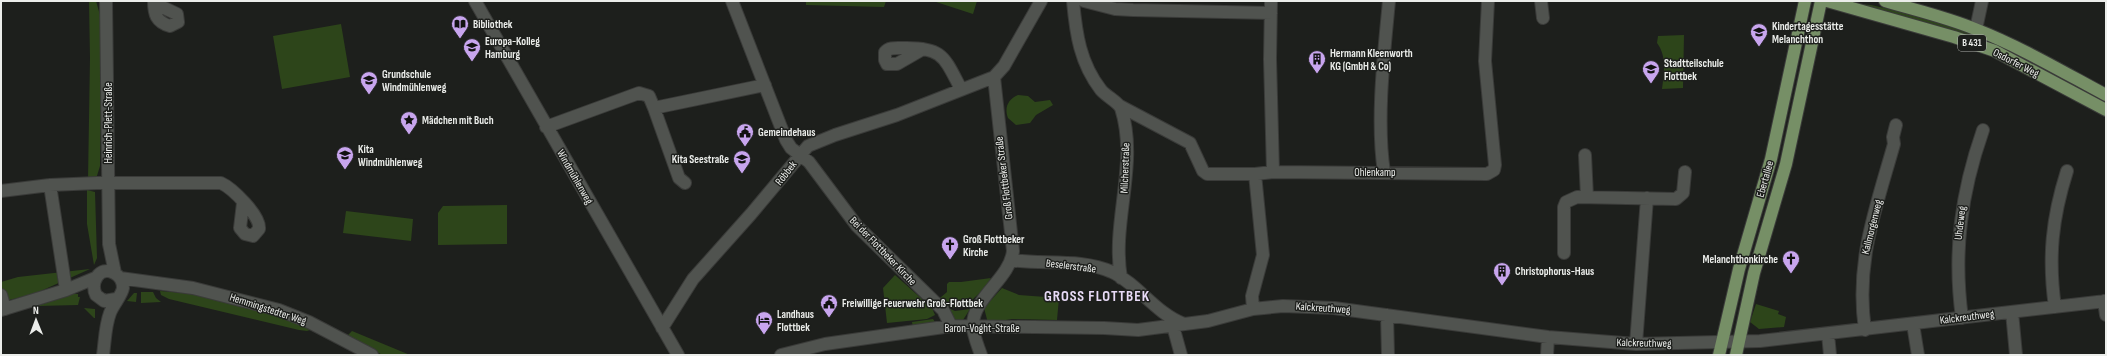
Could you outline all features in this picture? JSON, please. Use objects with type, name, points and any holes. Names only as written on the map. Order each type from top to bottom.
[{"type":"main road","name":"Ebertallee","points":[[1719,355],[1739,269],[1771,159],[1805,1]]},
{"type":"main road","name":"Ebertallee","points":[[1736,355],[1754,273],[1786,164],[1821,1]]},
{"type":"main road","name":"Osdorfer Weg","points":[[1828,1],[1954,37],[1995,52],[2106,110]]},
{"type":"main road","name":"Osdorfer Weg","points":[[1885,1],[1947,18],[1976,29],[2029,54],[2106,95]]},
{"type":"street","name":"Heinrich-Plett-Straße","points":[[103,355],[106,325],[123,285],[117,276],[109,244],[106,1]]},
{"type":"street","name":"Windmühlenweg","points":[[475,1],[662,328],[680,354]]},
{"type":"street","name":"Bei der Flottbeker Kirche","points":[[732,1],[786,140],[809,162],[857,226],[942,310],[951,326]]},
{"type":"street","points":[[994,77],[1004,66],[1041,1]]},
{"type":"street","points":[[1073,1],[1076,36],[1086,66],[1101,90],[1120,106]]},
{"type":"street","points":[[1084,1],[1115,9],[1271,13]]},
{"type":"street","points":[[1271,1],[1273,172]]},
{"type":"street","points":[[1384,172],[1381,155],[1383,71],[1389,1]]},
{"type":"street","name":"Ohlenkamp","points":[[1120,106],[1190,143],[1205,173],[1255,174],[1273,172],[1384,172],[1487,174],[1494,170],[1495,165],[1485,61],[1488,1]]},
{"type":"street","points":[[1541,1],[1543,18]]},
{"type":"street","points":[[1976,29],[1982,1]]},
{"type":"street","points":[[923,49],[944,58],[961,89]]},
{"type":"street","name":"Röbbek","points":[[662,328],[693,279],[752,214],[808,146],[835,135],[897,115],[994,77]]},
{"type":"street","name":"Groß Flottbeker Straße","points":[[994,77],[1012,243],[1011,260]]},
{"type":"street","points":[[654,108],[765,85]]},
{"type":"street","points":[[546,127],[639,93],[649,96],[680,178],[685,183]]},
{"type":"street","name":"Milcherstraße","points":[[1120,106],[1126,141],[1125,182],[1120,233],[1121,278]]},
{"type":"street","name":"Kallmorgenweg","points":[[1865,330],[1862,289],[1865,252],[1894,144],[1893,137],[1896,125]]},
{"type":"street","name":"Uhdeweg","points":[[1962,318],[1957,279],[1958,233],[1968,176],[1983,130]]},
{"type":"street","points":[[1585,155],[1587,197]]},
{"type":"street","points":[[2054,307],[2050,253],[2057,209],[2067,171]]},
{"type":"street","points":[[1564,253],[1564,207],[1571,199],[1587,197],[1676,199],[1683,194],[1685,172]]},
{"type":"street","points":[[1253,309],[1252,296],[1263,255],[1255,174]]},
{"type":"street","points":[[1,191],[50,185],[108,183],[221,184],[233,190],[243,203]]},
{"type":"street","points":[[50,185],[66,290]]},
{"type":"street","points":[[1636,344],[1647,198]]},
{"type":"street","name":"Heinrich-Plett-Straße","points":[[106,325],[93,284],[98,276],[109,244]]},
{"type":"street","points":[[981,355],[973,327],[977,310],[1011,260]]},
{"type":"street","name":"Beselerstraße","points":[[1011,260],[1081,265],[1106,270],[1121,278],[1179,325]]},
{"type":"street","points":[[1,295],[3,309],[66,290],[108,272],[117,276]]},
{"type":"street","name":"Hemmingstedter Weg","points":[[117,276],[157,284],[193,288],[279,310],[309,322],[372,355]]},
{"type":"street","name":"Hemmingstedter Weg","points":[[119,296],[132,287],[157,284]]},
{"type":"street","points":[[66,290],[81,292],[98,297],[108,302],[119,296]]},
{"type":"street","points":[[2105,301],[2106,315]]},
{"type":"street","name":"Kalckreuthweg","points":[[1179,325],[1208,321],[1253,309],[1283,306],[1317,306],[1548,338],[1636,344],[1722,343],[1865,330],[2105,301]]},
{"type":"street","points":[[1151,329],[1158,317],[1158,309]]},
{"type":"street","points":[[2012,312],[2016,355]]},
{"type":"street","points":[[1387,315],[1388,355]]},
{"type":"street","points":[[1913,324],[1918,355]]},
{"type":"street","points":[[1179,325],[1181,355]]},
{"type":"street","name":"Baron-Voght-Straße","points":[[781,355],[825,344],[951,326],[1104,328],[1134,330],[1179,325]]},
{"type":"street","points":[[1828,334],[1830,355]]},
{"type":"street","points":[[1547,355],[1548,338]]},
{"type":"green space","points":[[89,1],[96,1],[100,15],[101,96],[100,166],[96,179],[88,180],[90,58]]},
{"type":"green space","points":[[806,1],[886,1],[884,7],[806,5]]},
{"type":"green space","points":[[933,1],[977,1],[973,14]]},
{"type":"green space","points":[[1859,4],[1871,5],[1946,22],[2041,65],[2106,100],[2106,107],[2030,66]]},
{"type":"green space","points":[[341,24],[350,77],[282,89],[273,36]]},
{"type":"green space","points":[[1684,35],[1683,88],[1662,89],[1664,59],[1657,43],[1658,36]]},
{"type":"green space","points":[[1018,95],[1028,96],[1035,102],[1050,100],[1053,105],[1036,115],[1030,123],[1016,125],[1008,118],[1006,111],[1009,101]]},
{"type":"green space","points":[[87,190],[95,192],[97,258],[94,265],[87,224]]},
{"type":"green space","points":[[507,205],[507,244],[438,245],[438,213],[443,206]]},
{"type":"green space","points":[[346,211],[413,219],[411,241],[343,233]]},
{"type":"green space","points":[[90,269],[34,294],[1,302],[1,282],[18,277]]},
{"type":"green space","points":[[895,275],[932,308],[935,315],[927,319],[887,323],[883,288]]},
{"type":"green space","points":[[991,278],[983,290],[964,307],[951,308],[940,298],[947,292],[947,284],[949,282]]},
{"type":"green space","points":[[1002,288],[1019,295],[1059,298],[1057,320],[1012,319],[988,323],[984,308]]},
{"type":"green space","points":[[160,291],[200,295],[219,299],[257,309],[313,329],[307,331],[299,330],[169,299],[161,295]]},
{"type":"green space","points":[[141,292],[153,292],[156,298],[161,302],[141,303]]},
{"type":"green space","points":[[134,293],[137,293],[136,302],[127,301]]},
{"type":"green space","points":[[72,294],[78,294],[78,297],[80,297],[78,305],[37,306]]},
{"type":"green space","points":[[1756,304],[1779,311],[1778,314],[1786,317],[1784,327],[1759,329],[1750,322]]},
{"type":"green space","points":[[84,308],[95,309],[95,318],[94,318]]},
{"type":"green space","points":[[948,308],[955,311],[970,309],[963,320],[955,321]]},
{"type":"green space","points":[[933,319],[935,322],[913,328],[912,322]]},
{"type":"green space","points":[[352,331],[410,355],[383,355],[351,341],[346,337]]},
{"type":"place","name":"Bibliothek","points":[[460,39]]},
{"type":"place","name":"Kindertagesstätte Melanchthon","points":[[1759,47]]},
{"type":"place","name":"Europa-Kolleg Hamburg","points":[[472,62]]},
{"type":"place","name":"Hermann Kleenworth KG (GmbH & Co)","points":[[1317,74]]},
{"type":"place","name":"Stadtteilschule Flottbek","points":[[1651,84]]},
{"type":"place","name":"Grundschule Windmühlenweg","points":[[369,95]]},
{"type":"place","name":"Mädchen mit Buch","points":[[409,135]]},
{"type":"place","name":"Gemeindehaus","points":[[745,147]]},
{"type":"place","name":"Kita Windmühlenweg","points":[[345,170]]},
{"type":"place","name":"Kita Seestraße","points":[[742,174]]},
{"type":"place","name":"Groß Flottbeker Kirche","points":[[950,260]]},
{"type":"place","name":"Melanchthonkirche","points":[[1791,274]]},
{"type":"place","name":"Christophorus-Haus","points":[[1502,286]]},
{"type":"place","name":"Freiwillige Feuerwehr Groß-Flottbek","points":[[829,318]]},
{"type":"place","name":"Landhaus Flottbek","points":[[764,335]]},
{"type":"district","name":"GROSS FLOTTBEK","points":[[1097,296]]}]
